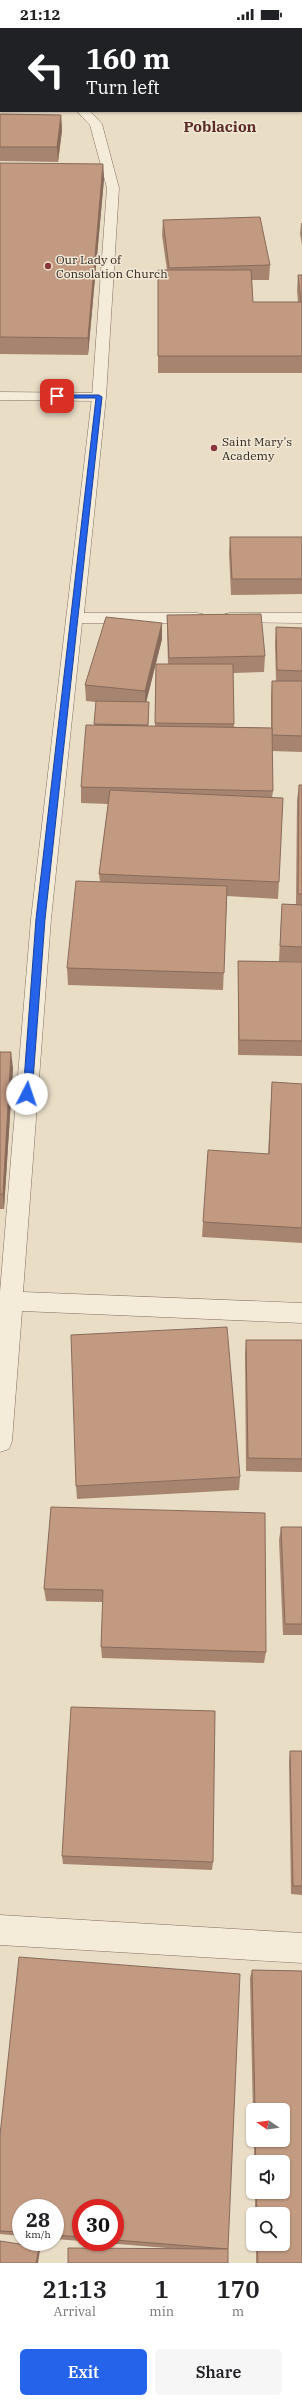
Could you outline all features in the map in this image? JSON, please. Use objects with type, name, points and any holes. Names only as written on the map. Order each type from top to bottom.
[{"type":"street","points":[[0,1442],[41,919],[99,397],[113,188],[96,124],[84,112]]},
{"type":"street","points":[[0,396],[99,397]]},
{"type":"street","points":[[75,618],[302,618]]},
{"type":"street","points":[[11,1301],[302,1314]]},
{"type":"street","points":[[0,1930],[302,1948]]},
{"type":"building","points":[[0,114],[61,115],[57,147],[0,147]]},
{"type":"building","name":"Our Lady of Consolation Church","points":[[0,163],[103,164],[88,338],[0,337]]},
{"type":"building","points":[[260,217],[270,265],[169,268],[163,220]]},
{"type":"building","points":[[158,270],[251,270],[253,302],[301,302],[298,275],[302,275],[302,356],[158,356]]},
{"type":"building","points":[[230,537],[302,537],[302,579],[232,579]]},
{"type":"building","points":[[261,614],[265,656],[169,658],[167,615]]},
{"type":"building","points":[[106,617],[162,623],[145,691],[85,685]]},
{"type":"building","points":[[276,627],[302,628],[302,671],[277,670]]},
{"type":"building","points":[[156,664],[233,664],[234,724],[155,723]]},
{"type":"building","points":[[272,681],[302,681],[302,736],[272,735]]},
{"type":"building","points":[[96,701],[149,702],[148,725],[94,724]]},
{"type":"building","points":[[86,725],[272,728],[273,791],[81,787]]},
{"type":"building","points":[[299,785],[302,785],[302,894],[298,894]]},
{"type":"building","points":[[110,790],[283,798],[279,882],[99,874]]},
{"type":"building","points":[[76,881],[227,886],[224,973],[67,968]]},
{"type":"building","points":[[282,904],[302,905],[302,947],[280,946]]},
{"type":"building","points":[[238,961],[302,962],[302,1041],[239,1040]]},
{"type":"building","points":[[0,1052],[11,1052],[3,1194],[0,1194]]},
{"type":"building","points":[[272,1082],[302,1084],[302,1228],[203,1222],[208,1150],[269,1154]]},
{"type":"building","points":[[227,1327],[240,1477],[76,1486],[71,1335]]},
{"type":"building","points":[[246,1340],[302,1340],[302,1459],[248,1458]]},
{"type":"building","points":[[51,1507],[265,1513],[266,1652],[101,1647],[103,1590],[44,1589]]},
{"type":"building","points":[[281,1527],[302,1527],[302,1624],[285,1624]]},
{"type":"building","points":[[71,1707],[215,1711],[213,1862],[62,1856]]},
{"type":"building","points":[[290,1751],[302,1751],[302,1886],[293,1886]]},
{"type":"building","points":[[19,1957],[240,1974],[228,2249],[124,2241],[124,2199],[72,2199],[72,2236],[64,2236],[64,2199],[12,2199],[12,2232],[0,2231],[0,2135]]},
{"type":"building","points":[[252,1970],[302,1971],[302,2263],[258,2263],[257,2251],[290,2251],[290,2207],[257,2207],[256,2199],[290,2199],[290,2155],[256,2155],[255,2147],[290,2147],[290,2103],[255,2103]]},
{"type":"building","points":[[0,2241],[12,2243],[12,2251],[38,2251],[36,2263],[0,2263]]},
{"type":"building","points":[[68,2248],[72,2248],[72,2251],[124,2251],[124,2248],[228,2249],[228,2263],[68,2263]]},
{"type":"place","name":"Our Lady of Consolation Church","points":[[48,266]]},
{"type":"place","name":"Saint Mary's Academy","points":[[214,448]]},
{"type":"district","name":"Poblacion","points":[[220,126]]},
{"type":"route","points":[[27,1094],[41,919],[99,397],[57,396]]}]
